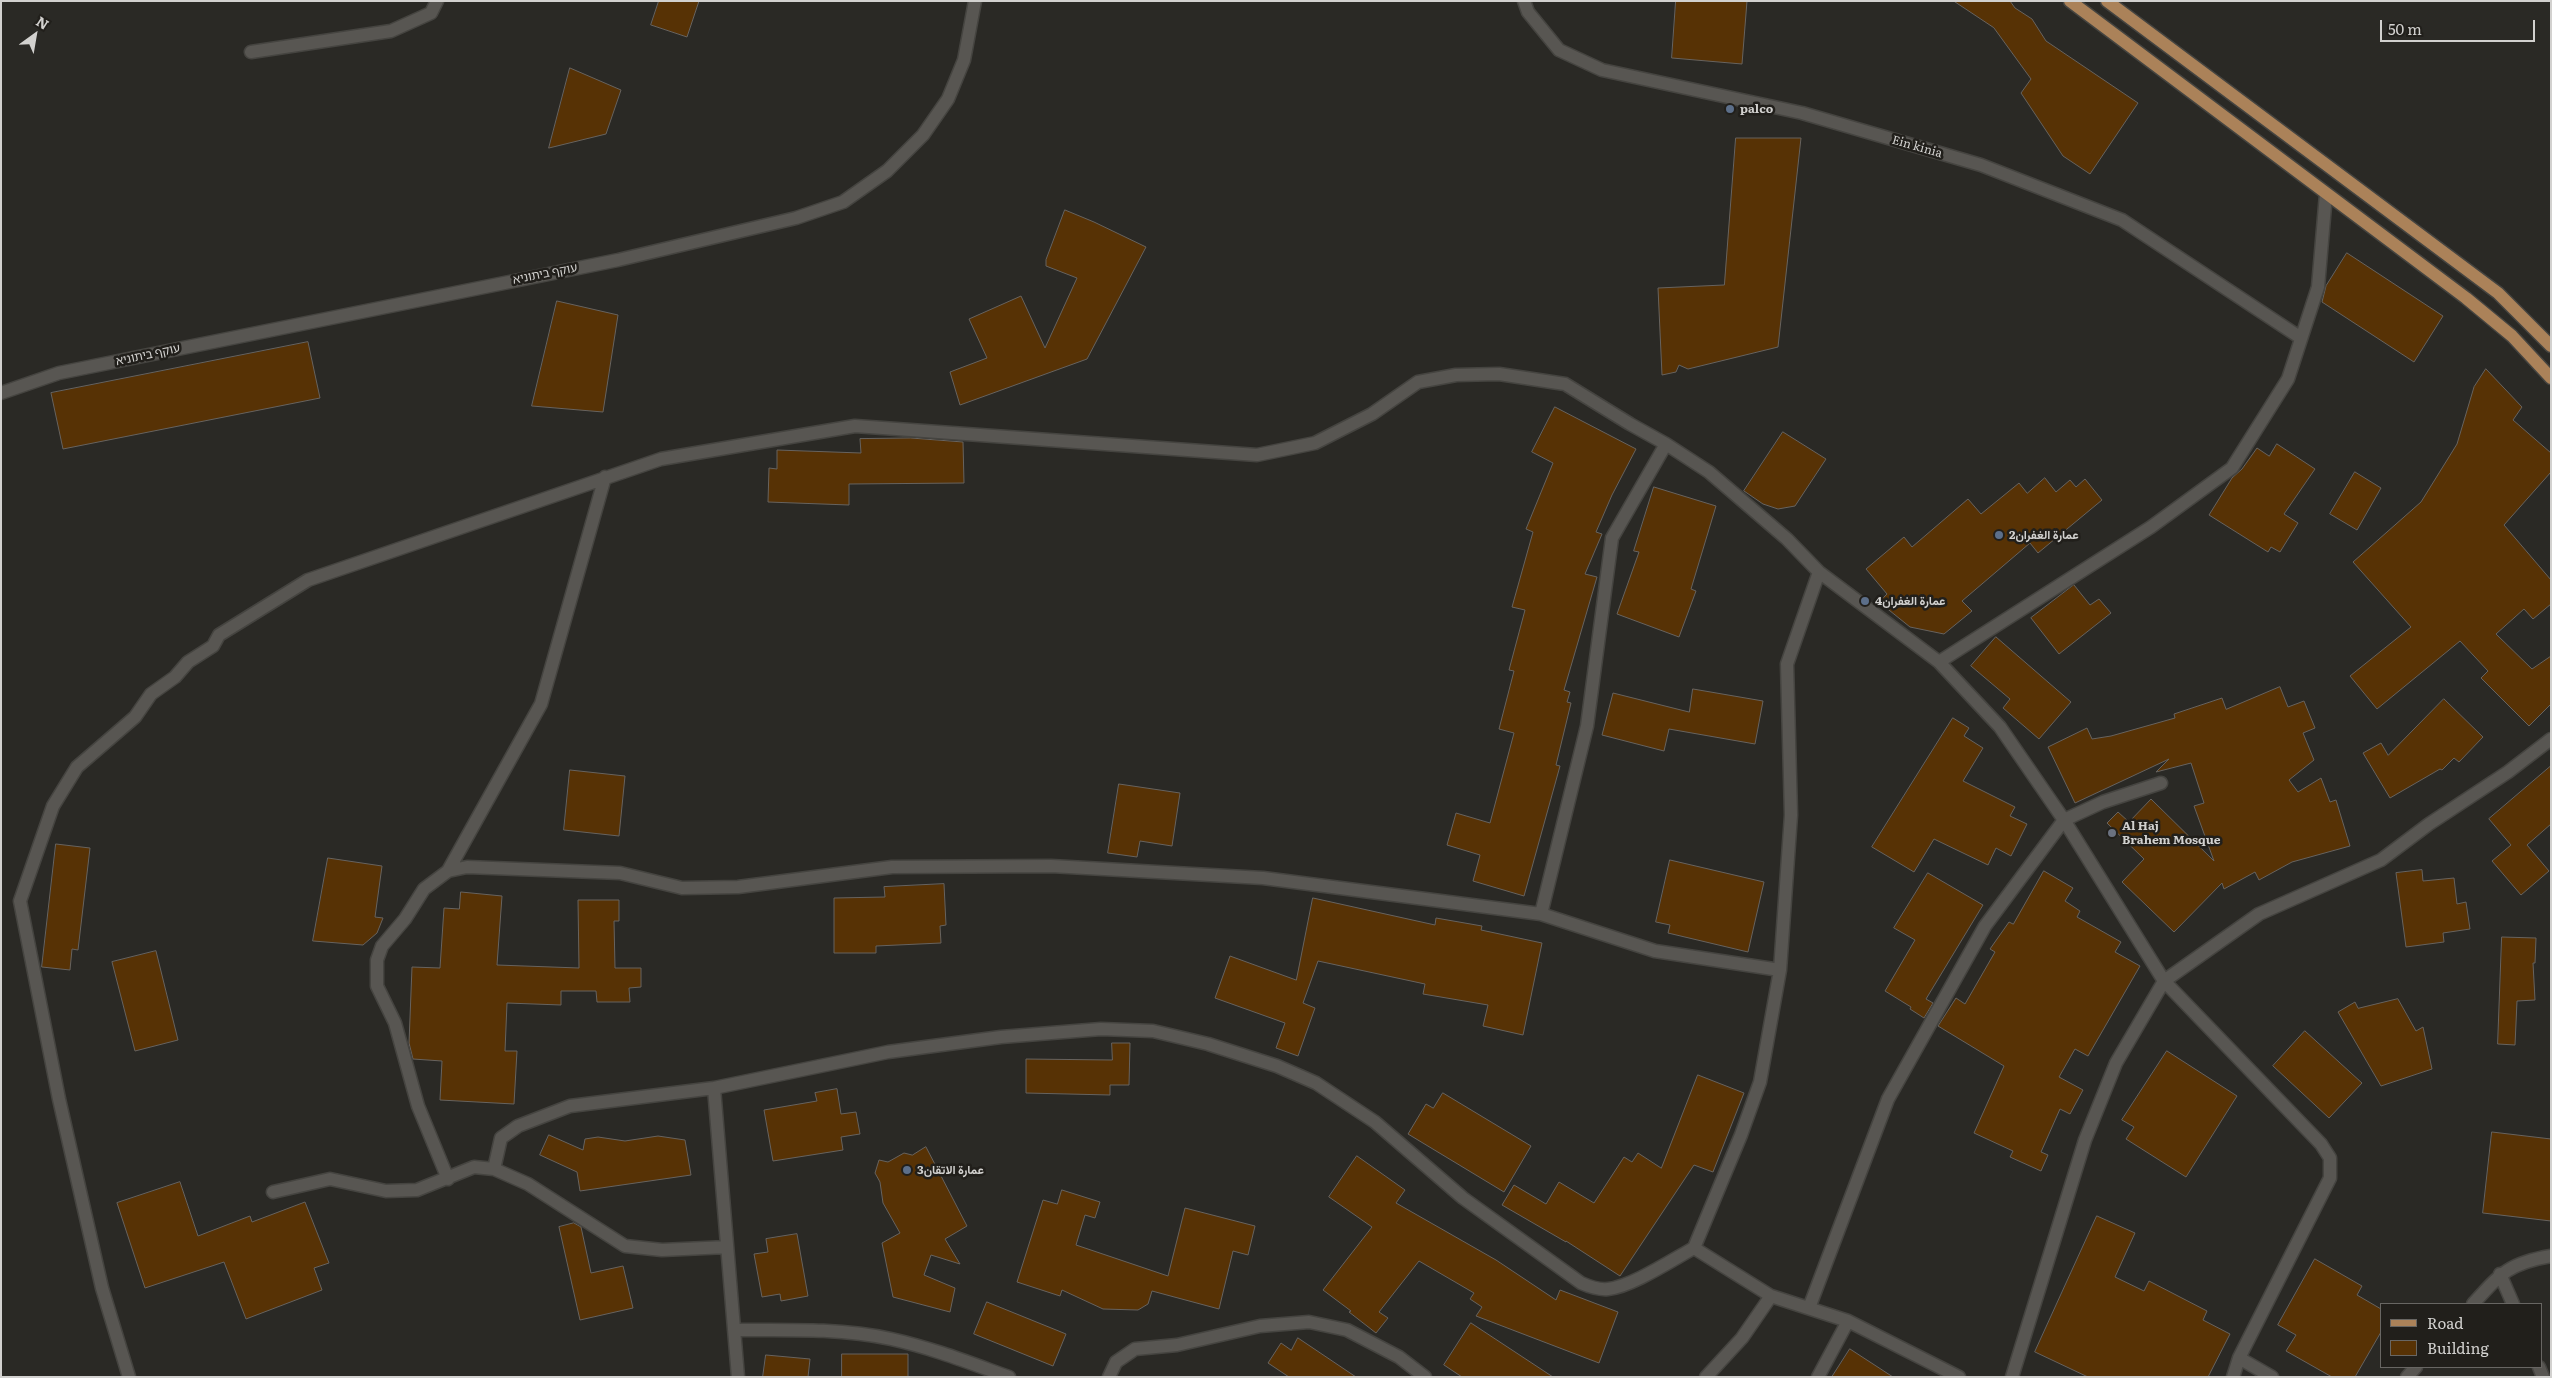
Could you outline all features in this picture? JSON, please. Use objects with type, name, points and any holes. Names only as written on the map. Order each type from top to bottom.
[{"type":"main road","points":[[2070,1],[2466,298],[2512,336],[2551,378]]},
{"type":"main road","points":[[2108,1],[2498,293],[2551,346]]},
{"type":"street","points":[[250,52],[391,31],[431,13],[437,1]]},
{"type":"street","name":"עוקף ביתוניא","points":[[1,393],[59,373],[618,260],[796,218],[843,202],[887,171],[917,141],[948,98],[964,60],[976,1]]},
{"type":"street","name":"Ein kinia","points":[[1524,1],[1528,12],[1559,50],[1602,70],[1802,113],[1981,165],[2122,220],[2301,338]]},
{"type":"street","points":[[1940,662],[2151,528],[2232,468],[2288,379],[2318,287],[2326,194]]},
{"type":"street","points":[[129,1377],[102,1288],[60,1099],[20,901],[54,806],[78,767],[135,717],[151,694],[174,677],[188,662],[213,646],[219,635],[308,580],[660,460],[855,426],[1258,455],[1315,443],[1372,414],[1418,382],[1456,375],[1499,374],[1565,384],[1709,472],[1788,539],[1820,572],[1940,662],[2000,727],[2064,820],[2164,981],[2320,1144],[2330,1158],[2330,1178],[2239,1358],[2233,1377]]},
{"type":"street","points":[[1541,914],[1587,726],[1612,538],[1666,444]]},
{"type":"street","points":[[448,1179],[418,1106],[394,1023],[377,986],[376,960],[382,946],[404,919],[424,889],[448,871],[541,704],[606,477]]},
{"type":"street","points":[[494,1169],[501,1138],[518,1126],[570,1106],[714,1088],[888,1052],[1002,1036],[1101,1029],[1153,1031],[1208,1044],[1277,1066],[1316,1083],[1375,1122],[1463,1198],[1581,1283],[1595,1289],[1623,1286],[1694,1248],[1741,1135],[1760,1082],[1780,970],[1791,815],[1788,664],[1820,572]]},
{"type":"street","points":[[2012,1377],[2085,1140],[2116,1063],[2164,981],[2259,914],[2381,860],[2429,824],[2508,772],[2551,739]]},
{"type":"street","points":[[1809,1308],[1888,1099],[1985,926],[2064,820],[2103,802],[2162,783]]},
{"type":"street","points":[[448,871],[467,867],[501,867],[620,873],[682,888],[738,887],[892,867],[1051,866],[1263,878],[1541,914],[1655,951],[1780,970]]},
{"type":"street","points":[[714,1088],[738,1377]]},
{"type":"street","points":[[273,1192],[330,1179],[386,1191],[418,1190],[474,1167],[494,1169],[528,1184],[625,1246],[662,1250],[727,1247]]},
{"type":"street","points":[[1694,1248],[1771,1296],[1848,1321],[1959,1377]]},
{"type":"street","points":[[2474,1303],[2500,1274],[2530,1260],[2551,1256]]},
{"type":"street","points":[[2500,1274],[2513,1303]]},
{"type":"street","points":[[1706,1377],[1742,1338],[1771,1296]]},
{"type":"street","points":[[1818,1377],[1848,1321]]},
{"type":"street","points":[[1109,1377],[1116,1362],[1135,1349],[1176,1344],[1260,1326],[1309,1322],[1347,1330],[1399,1357],[1426,1377]]},
{"type":"street","points":[[734,1330],[806,1330],[890,1339],[956,1357],[1004,1376]]},
{"type":"street","points":[[2239,1358],[2272,1377]]},
{"type":"building","points":[[659,1],[699,1],[687,37],[651,25]]},
{"type":"building","points":[[1676,1],[1747,1],[1742,64],[1672,58]]},
{"type":"building","points":[[1954,1],[2010,1],[2015,8],[2032,19],[2046,41],[2138,103],[2090,174],[2063,156],[2021,93],[2031,79],[1994,28]]},
{"type":"building","points":[[570,68],[621,90],[606,134],[549,148]]},
{"type":"building","points":[[1736,138],[1801,138],[1778,347],[1688,369],[1679,365],[1676,372],[1662,375],[1658,288],[1724,285]]},
{"type":"building","points":[[1065,210],[1146,247],[1087,359],[960,405],[950,372],[987,358],[969,319],[1021,296],[1045,348],[1077,278],[1046,266],[1046,260]]},
{"type":"building","points":[[2347,253],[2443,316],[2414,362],[2322,302],[2326,286]]},
{"type":"building","points":[[557,301],[618,315],[603,412],[532,406]]},
{"type":"building","points":[[308,342],[320,398],[63,449],[51,393]]},
{"type":"building","points":[[2486,369],[2522,407],[2513,420],[2551,453],[2551,472],[2504,525],[2551,580],[2551,604],[2533,619],[2524,609],[2496,634],[2532,669],[2551,656],[2551,704],[2529,726],[2481,678],[2488,671],[2460,641],[2377,709],[2350,676],[2411,627],[2353,562],[2421,502],[2457,444],[2474,387]]},
{"type":"building","points":[[1555,407],[1636,449],[1612,495],[1596,532],[1602,534],[1585,574],[1597,577],[1564,690],[1570,692],[1567,702],[1571,703],[1556,765],[1560,766],[1524,896],[1473,881],[1480,855],[1447,845],[1456,813],[1490,823],[1514,733],[1499,729],[1514,671],[1509,670],[1525,610],[1512,607],[1533,532],[1526,529],[1553,463],[1532,452]]},
{"type":"building","points":[[1783,432],[1826,459],[1795,506],[1778,509],[1763,504],[1744,491]]},
{"type":"building","points":[[911,438],[963,442],[964,483],[849,484],[849,505],[768,502],[769,468],[777,469],[777,450],[861,453],[860,439]]},
{"type":"building","points":[[2277,444],[2315,469],[2284,514],[2298,523],[2280,552],[2271,547],[2268,552],[2209,515],[2232,478],[2242,469],[2257,448],[2269,456]]},
{"type":"building","points":[[2355,472],[2381,488],[2357,530],[2330,514]]},
{"type":"building","points":[[2045,478],[2056,492],[2070,480],[2076,487],[2085,479],[2102,500],[2038,553],[2030,543],[1962,601],[1972,611],[1944,634],[1910,627],[1879,602],[1887,594],[1866,569],[1904,537],[1912,547],[1968,499],[1981,514],[2019,483],[2027,493]]},
{"type":"building","points":[[1654,487],[1716,506],[1691,589],[1696,591],[1679,637],[1617,614],[1639,552],[1634,551]]},
{"type":"building","points":[[2074,585],[2090,605],[2099,599],[2111,613],[2059,654],[2031,618]]},
{"type":"building","points":[[1996,637],[2071,702],[2039,739],[2003,708],[2010,699],[1971,666]]},
{"type":"building","points":[[2280,687],[2288,707],[2304,701],[2315,728],[2303,733],[2314,760],[2289,780],[2298,792],[2321,778],[2330,802],[2336,800],[2350,846],[2292,862],[2259,880],[2255,872],[2224,889],[2222,883],[2174,932],[2122,882],[2144,859],[2107,823],[2118,812],[2129,822],[2151,799],[2214,861],[2194,806],[2204,803],[2191,763],[2156,772],[2169,759],[2075,803],[2048,747],[2087,728],[2092,739],[2111,736],[2175,718],[2174,714],[2222,698],[2226,709]]},
{"type":"building","points":[[1693,689],[1763,701],[1755,744],[1669,729],[1664,751],[1602,735],[1613,693],[1689,712]]},
{"type":"building","points":[[2444,699],[2483,737],[2459,762],[2454,758],[2442,770],[2440,769],[2390,798],[2363,753],[2381,743],[2388,755]]},
{"type":"building","points":[[1953,718],[1969,728],[1964,736],[1983,748],[1963,781],[2015,807],[2010,816],[2027,824],[2011,856],[1996,848],[1988,865],[1934,839],[1914,872],[1872,847]]},
{"type":"building","points":[[2551,766],[2551,824],[2527,845],[2549,871],[2521,895],[2492,861],[2511,845],[2489,819]]},
{"type":"building","points":[[570,770],[625,776],[619,836],[564,830]]},
{"type":"building","points":[[1119,784],[1180,793],[1172,846],[1140,841],[1137,857],[1108,853]]},
{"type":"building","points":[[56,844],[90,848],[78,950],[72,949],[70,970],[42,967]]},
{"type":"building","points":[[328,858],[382,866],[375,917],[383,918],[377,933],[363,945],[313,941]]},
{"type":"building","points":[[1670,860],[1764,882],[1748,952],[1668,933],[1670,925],[1656,922]]},
{"type":"building","points":[[2422,870],[2423,881],[2454,878],[2457,904],[2466,902],[2470,929],[2443,933],[2444,942],[2406,947],[2396,873]]},
{"type":"building","points":[[2044,871],[2073,888],[2065,901],[2080,911],[2077,917],[2121,942],[2115,952],[2140,966],[2088,1056],[2075,1049],[2059,1077],[2083,1090],[2070,1114],[2060,1109],[2041,1152],[2048,1155],[2041,1171],[2010,1157],[2013,1151],[1974,1133],[2004,1066],[1938,1026],[1956,998],[1965,1004],[1995,952],[1990,949],[2009,922],[2013,924]]},
{"type":"building","points":[[1928,873],[1983,905],[1926,999],[1933,1003],[1924,1018],[1910,1009],[1911,1007],[1885,991],[1915,940],[1894,928]]},
{"type":"building","points":[[944,884],[946,925],[940,926],[941,943],[876,946],[876,953],[834,953],[834,898],[885,897],[884,887]]},
{"type":"building","points":[[461,892],[502,896],[497,965],[579,968],[578,900],[619,900],[619,921],[614,921],[615,968],[641,968],[641,987],[629,988],[630,1002],[597,1002],[596,991],[561,991],[561,1005],[507,1003],[505,1051],[517,1051],[514,1104],[440,1100],[442,1061],[413,1059],[409,1043],[412,967],[440,968],[444,908],[459,909]]},
{"type":"building","points":[[1313,898],[1435,925],[1436,918],[1482,926],[1481,930],[1542,943],[1523,1035],[1483,1026],[1488,1005],[1423,994],[1425,984],[1318,961],[1303,1003],[1315,1008],[1298,1056],[1276,1048],[1285,1023],[1215,998],[1230,956],[1296,980]]},
{"type":"building","points":[[2502,937],[2536,938],[2535,963],[2533,963],[2535,1000],[2517,1001],[2515,1045],[2498,1044]]},
{"type":"building","points":[[156,951],[178,1040],[135,1051],[112,962]]},
{"type":"building","points":[[2398,999],[2416,1031],[2423,1027],[2432,1069],[2381,1086],[2338,1012],[2355,1002],[2358,1008]]},
{"type":"building","points":[[2305,1031],[2362,1083],[2329,1118],[2273,1066]]},
{"type":"building","points":[[1112,1043],[1130,1043],[1129,1085],[1110,1085],[1110,1095],[1026,1093],[1026,1059],[1112,1060]]},
{"type":"building","points":[[2167,1051],[2237,1096],[2186,1177],[2126,1139],[2134,1127],[2122,1120]]},
{"type":"building","points":[[1698,1075],[1744,1093],[1713,1172],[1694,1165],[1620,1276],[1566,1241],[1502,1205],[1514,1185],[1546,1204],[1559,1182],[1594,1203],[1624,1157],[1632,1162],[1638,1153],[1661,1168]]},
{"type":"building","points":[[837,1089],[841,1114],[856,1112],[860,1134],[841,1137],[843,1150],[773,1161],[764,1110],[817,1101],[815,1093]]},
{"type":"building","points":[[1443,1093],[1531,1146],[1504,1192],[1408,1134],[1426,1104],[1433,1108]]},
{"type":"building","points":[[2492,1132],[2551,1139],[2551,1221],[2483,1213]]},
{"type":"building","points":[[549,1135],[583,1150],[585,1139],[598,1137],[625,1141],[658,1136],[685,1140],[691,1175],[580,1191],[577,1172],[540,1155]]},
{"type":"building","points":[[926,1147],[967,1226],[945,1239],[960,1264],[931,1255],[924,1275],[955,1288],[950,1312],[893,1297],[882,1243],[900,1233],[883,1203],[880,1182],[875,1173],[879,1160],[888,1162],[904,1153],[912,1155]]},
{"type":"building","points":[[1357,1156],[1405,1190],[1396,1203],[1496,1260],[1556,1300],[1560,1290],[1618,1312],[1599,1363],[1476,1316],[1482,1307],[1470,1299],[1474,1293],[1419,1261],[1379,1312],[1388,1318],[1376,1333],[1323,1290],[1372,1227],[1329,1197]]},
{"type":"building","points":[[180,1182],[198,1236],[250,1216],[252,1222],[305,1202],[329,1263],[314,1268],[322,1290],[246,1319],[224,1262],[145,1288],[117,1203]]},
{"type":"building","points":[[1062,1190],[1100,1202],[1095,1218],[1085,1215],[1076,1245],[1168,1276],[1185,1208],[1255,1226],[1248,1255],[1233,1251],[1219,1309],[1152,1291],[1148,1304],[1138,1310],[1103,1309],[1062,1290],[1060,1296],[1017,1282],[1043,1200],[1057,1204]]},
{"type":"building","points":[[2097,1216],[2135,1233],[2115,1277],[2144,1291],[2149,1281],[2207,1311],[2203,1320],[2230,1334],[2208,1377],[2088,1377],[2035,1352]]},
{"type":"building","points":[[574,1223],[581,1227],[591,1273],[623,1266],[633,1308],[580,1320],[559,1227]]},
{"type":"building","points":[[797,1234],[808,1296],[781,1301],[780,1294],[762,1297],[754,1254],[768,1252],[766,1239]]},
{"type":"building","points":[[2315,1259],[2362,1286],[2357,1295],[2380,1308],[2380,1334],[2355,1377],[2332,1377],[2286,1351],[2296,1335],[2278,1325]]},
{"type":"building","points":[[987,1302],[1066,1334],[1053,1366],[974,1334]]},
{"type":"building","points":[[1471,1323],[1553,1377],[1462,1377],[1444,1365]]},
{"type":"building","points":[[1298,1338],[1356,1377],[1289,1377],[1268,1363],[1281,1343],[1291,1350]]},
{"type":"building","points":[[1850,1349],[1893,1377],[1832,1377]]},
{"type":"building","points":[[842,1354],[908,1354],[908,1377],[842,1377]]},
{"type":"building","points":[[766,1355],[810,1359],[808,1377],[763,1377]]},
{"type":"place","name":"palco","points":[[1730,109]]},
{"type":"place","name":"عمارة الغفران2","points":[[1999,535]]},
{"type":"place","name":"عمارة الغفران4","points":[[1865,601]]},
{"type":"place","name":"Al Haj Brahem Mosque","points":[[2112,833]]},
{"type":"place","name":"عمارة الاتقان3","points":[[907,1170]]}]
